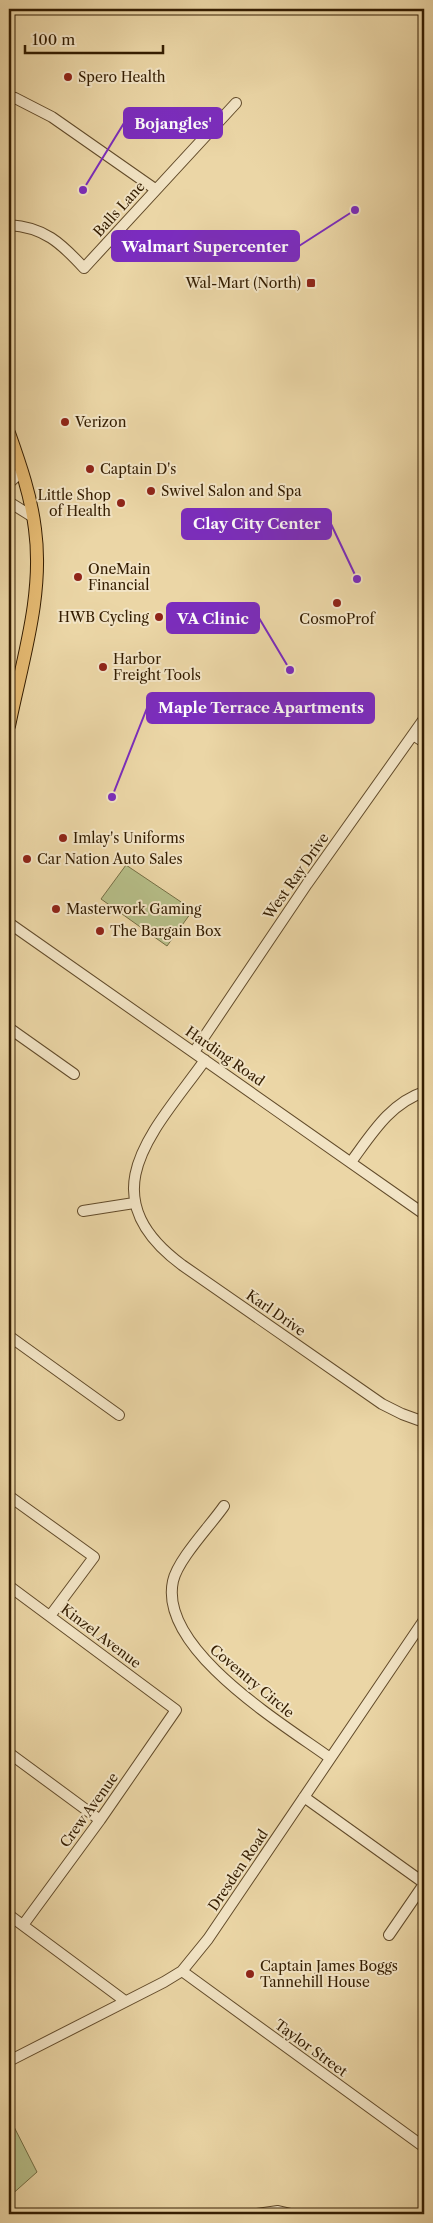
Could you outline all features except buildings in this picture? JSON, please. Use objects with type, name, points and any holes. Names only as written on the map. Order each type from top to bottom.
[{"type":"main road","points":[[9,433],[22,471],[33,517],[36,542],[36,584],[29,629],[9,726]]},
{"type":"street","points":[[9,97],[15,98],[52,117],[155,190]]},
{"type":"street","name":"Balls Lane","points":[[9,226],[34,229],[53,238],[84,268],[236,103]]},
{"type":"street","points":[[9,483],[22,471]]},
{"type":"street","points":[[9,502],[33,517]]},
{"type":"street","name":"West Ray Drive","points":[[194,1052],[281,922],[424,719]]},
{"type":"street","points":[[413,734],[424,742]]},
{"type":"street","name":"Harding Road","points":[[9,922],[424,1214]]},
{"type":"street","points":[[9,1028],[74,1074]]},
{"type":"street","name":"Karl Drive","points":[[205,1060],[144,1146],[137,1166],[134,1202],[142,1223],[154,1242],[182,1265],[382,1404],[394,1411],[424,1422]]},
{"type":"street","points":[[351,1162],[388,1115],[413,1097],[424,1092]]},
{"type":"street","points":[[84,1211],[134,1202]]},
{"type":"street","points":[[9,1336],[119,1415]]},
{"type":"street","points":[[9,1496],[94,1557],[50,1616]]},
{"type":"street","name":"Coventry Circle","points":[[224,1506],[186,1556],[173,1580],[172,1593],[176,1614],[188,1639],[211,1667],[290,1730],[330,1758]]},
{"type":"street","name":"Kinzel Avenue","points":[[9,1586],[176,1710]]},
{"type":"street","name":"Dresden Road","points":[[9,2061],[182,1971],[208,1939],[424,1620]]},
{"type":"street","name":"Crew Avenue","points":[[22,1925],[100,1820],[176,1710]]},
{"type":"street","points":[[9,1753],[100,1820]]},
{"type":"street","points":[[304,1797],[424,1884],[389,1935]]},
{"type":"street","points":[[9,1915],[126,2001]]},
{"type":"street","name":"Taylor Street","points":[[182,1971],[423,2145]]},
{"type":"street","points":[[257,2214],[278,2211],[291,2214]]},
{"type":"green space","points":[[126,865],[193,910],[167,946],[101,899]]},
{"type":"green space","points":[[9,2117],[37,2172],[9,2197]]},
{"type":"place","name":"Spero Health","points":[[68,77]]},
{"type":"place","name":"Bojangles'","points":[[83,190]]},
{"type":"place","name":"Walmart Supercenter","points":[[355,210]]},
{"type":"place","name":"Wal-Mart (North)","points":[[311,283]]},
{"type":"place","name":"Verizon","points":[[65,422]]},
{"type":"place","name":"Captain D's","points":[[90,469]]},
{"type":"place","name":"Swivel Salon and Spa","points":[[151,491]]},
{"type":"place","name":"Little Shop of Health","points":[[121,503]]},
{"type":"place","name":"OneMain Financial","points":[[78,577]]},
{"type":"place","name":"Clay City Center","points":[[357,579]]},
{"type":"place","name":"CosmoProf","points":[[337,603]]},
{"type":"place","name":"HWB Cycling","points":[[159,617]]},
{"type":"place","name":"Harbor Freight Tools","points":[[103,667]]},
{"type":"place","name":"VA Clinic","points":[[290,670]]},
{"type":"place","name":"Maple Terrace Apartments","points":[[112,797]]},
{"type":"place","name":"Imlay's Uniforms","points":[[63,838]]},
{"type":"place","name":"Car Nation Auto Sales","points":[[27,859]]},
{"type":"place","name":"Masterwork Gaming","points":[[56,909]]},
{"type":"place","name":"The Bargain Box","points":[[100,931]]},
{"type":"place","name":"Captain James Boggs Tannehill House","points":[[250,1974]]}]
